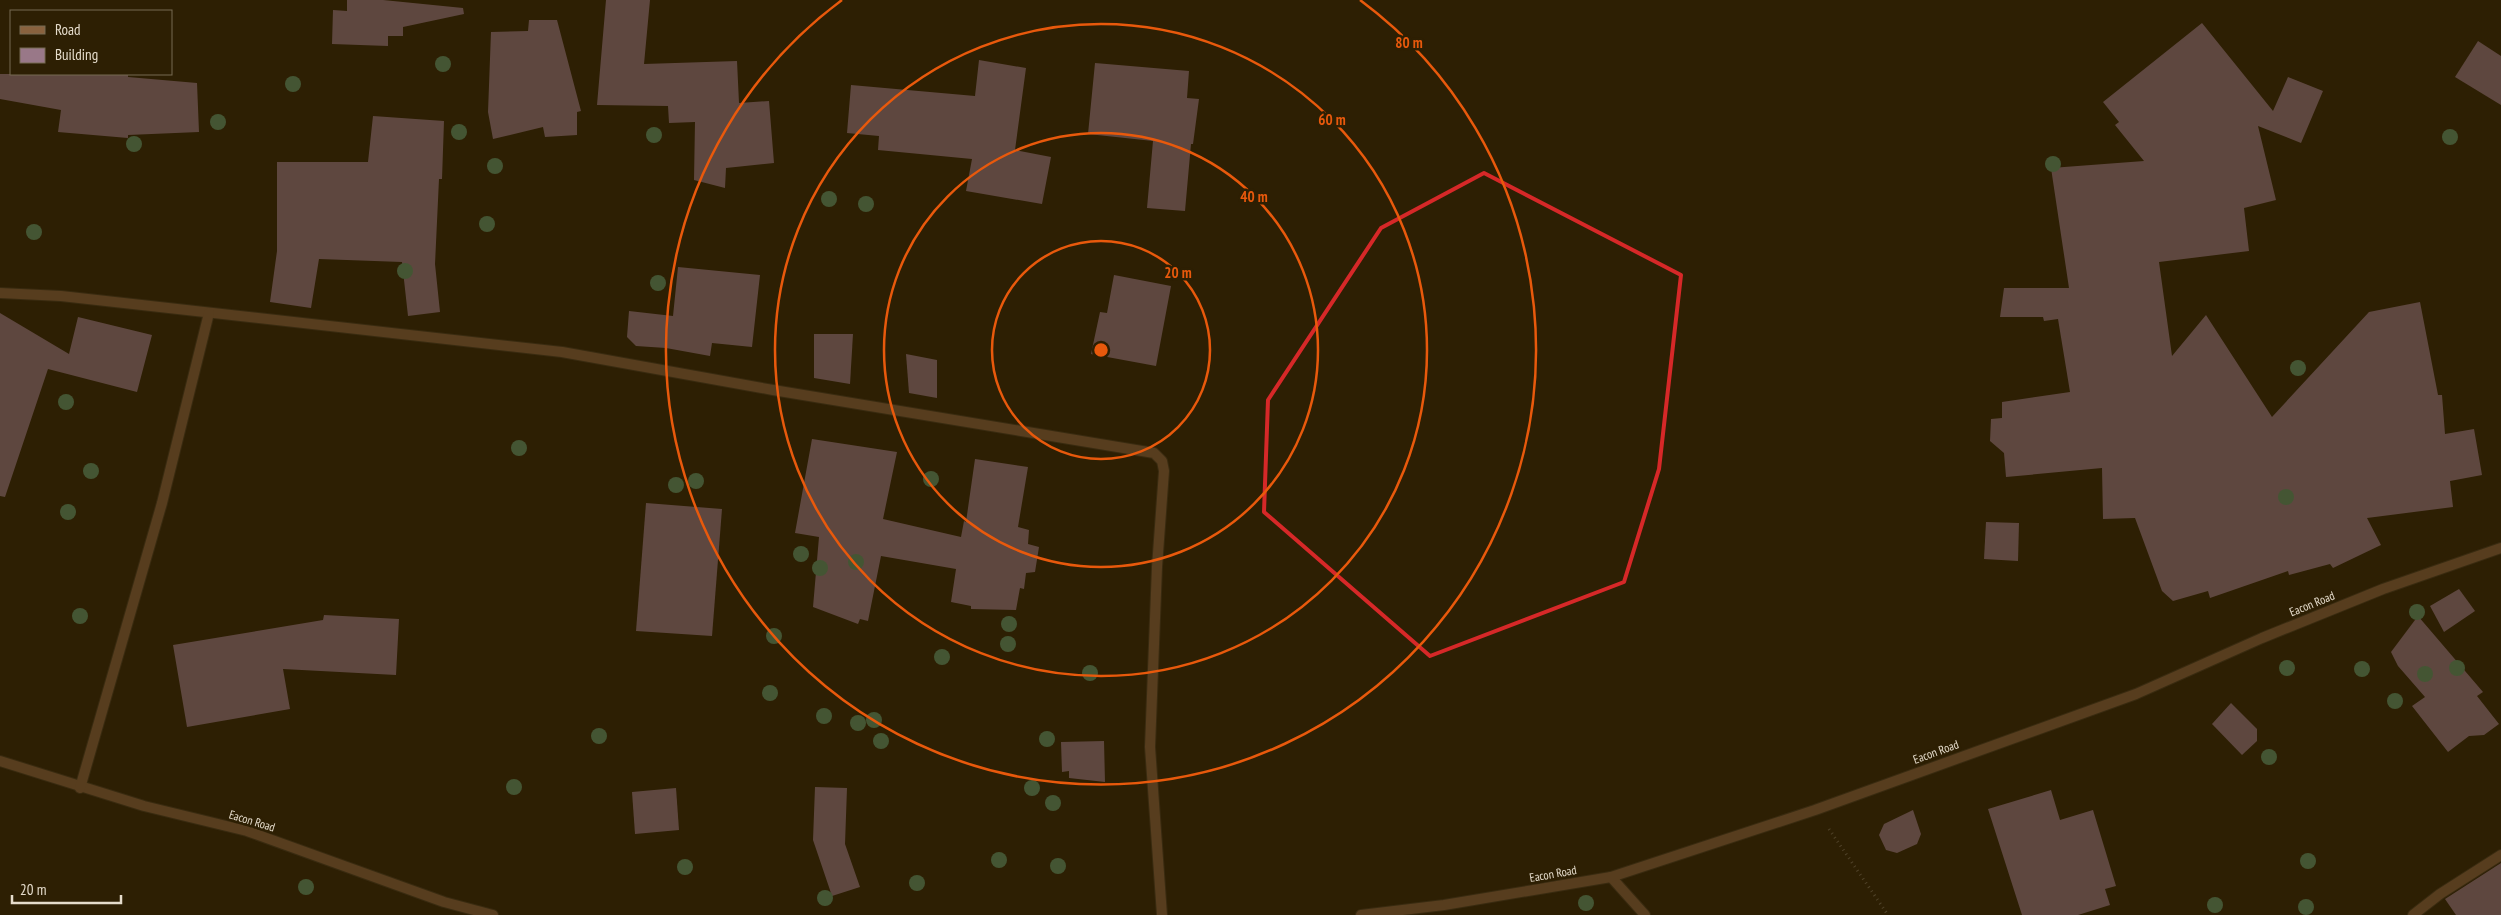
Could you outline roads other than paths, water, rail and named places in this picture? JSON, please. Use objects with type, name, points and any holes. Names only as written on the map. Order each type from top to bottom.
[{"type":"street","points":[[0,293],[61,296],[562,352],[772,390],[1154,453],[1162,460],[1164,471],[1157,567],[1150,746],[1162,915]]},
{"type":"street","points":[[80,788],[162,503],[209,313]]},
{"type":"street","name":"Eacon Road","points":[[1361,915],[1444,905],[1611,877],[1815,810],[2136,694],[2262,638],[2375,592],[2501,548]]},
{"type":"street","name":"Eacon Road","points":[[0,761],[80,788],[246,831],[444,902],[493,915]]},
{"type":"street","points":[[2413,915],[2440,894],[2501,856]]},
{"type":"street","points":[[1611,877],[1645,915]]}]
